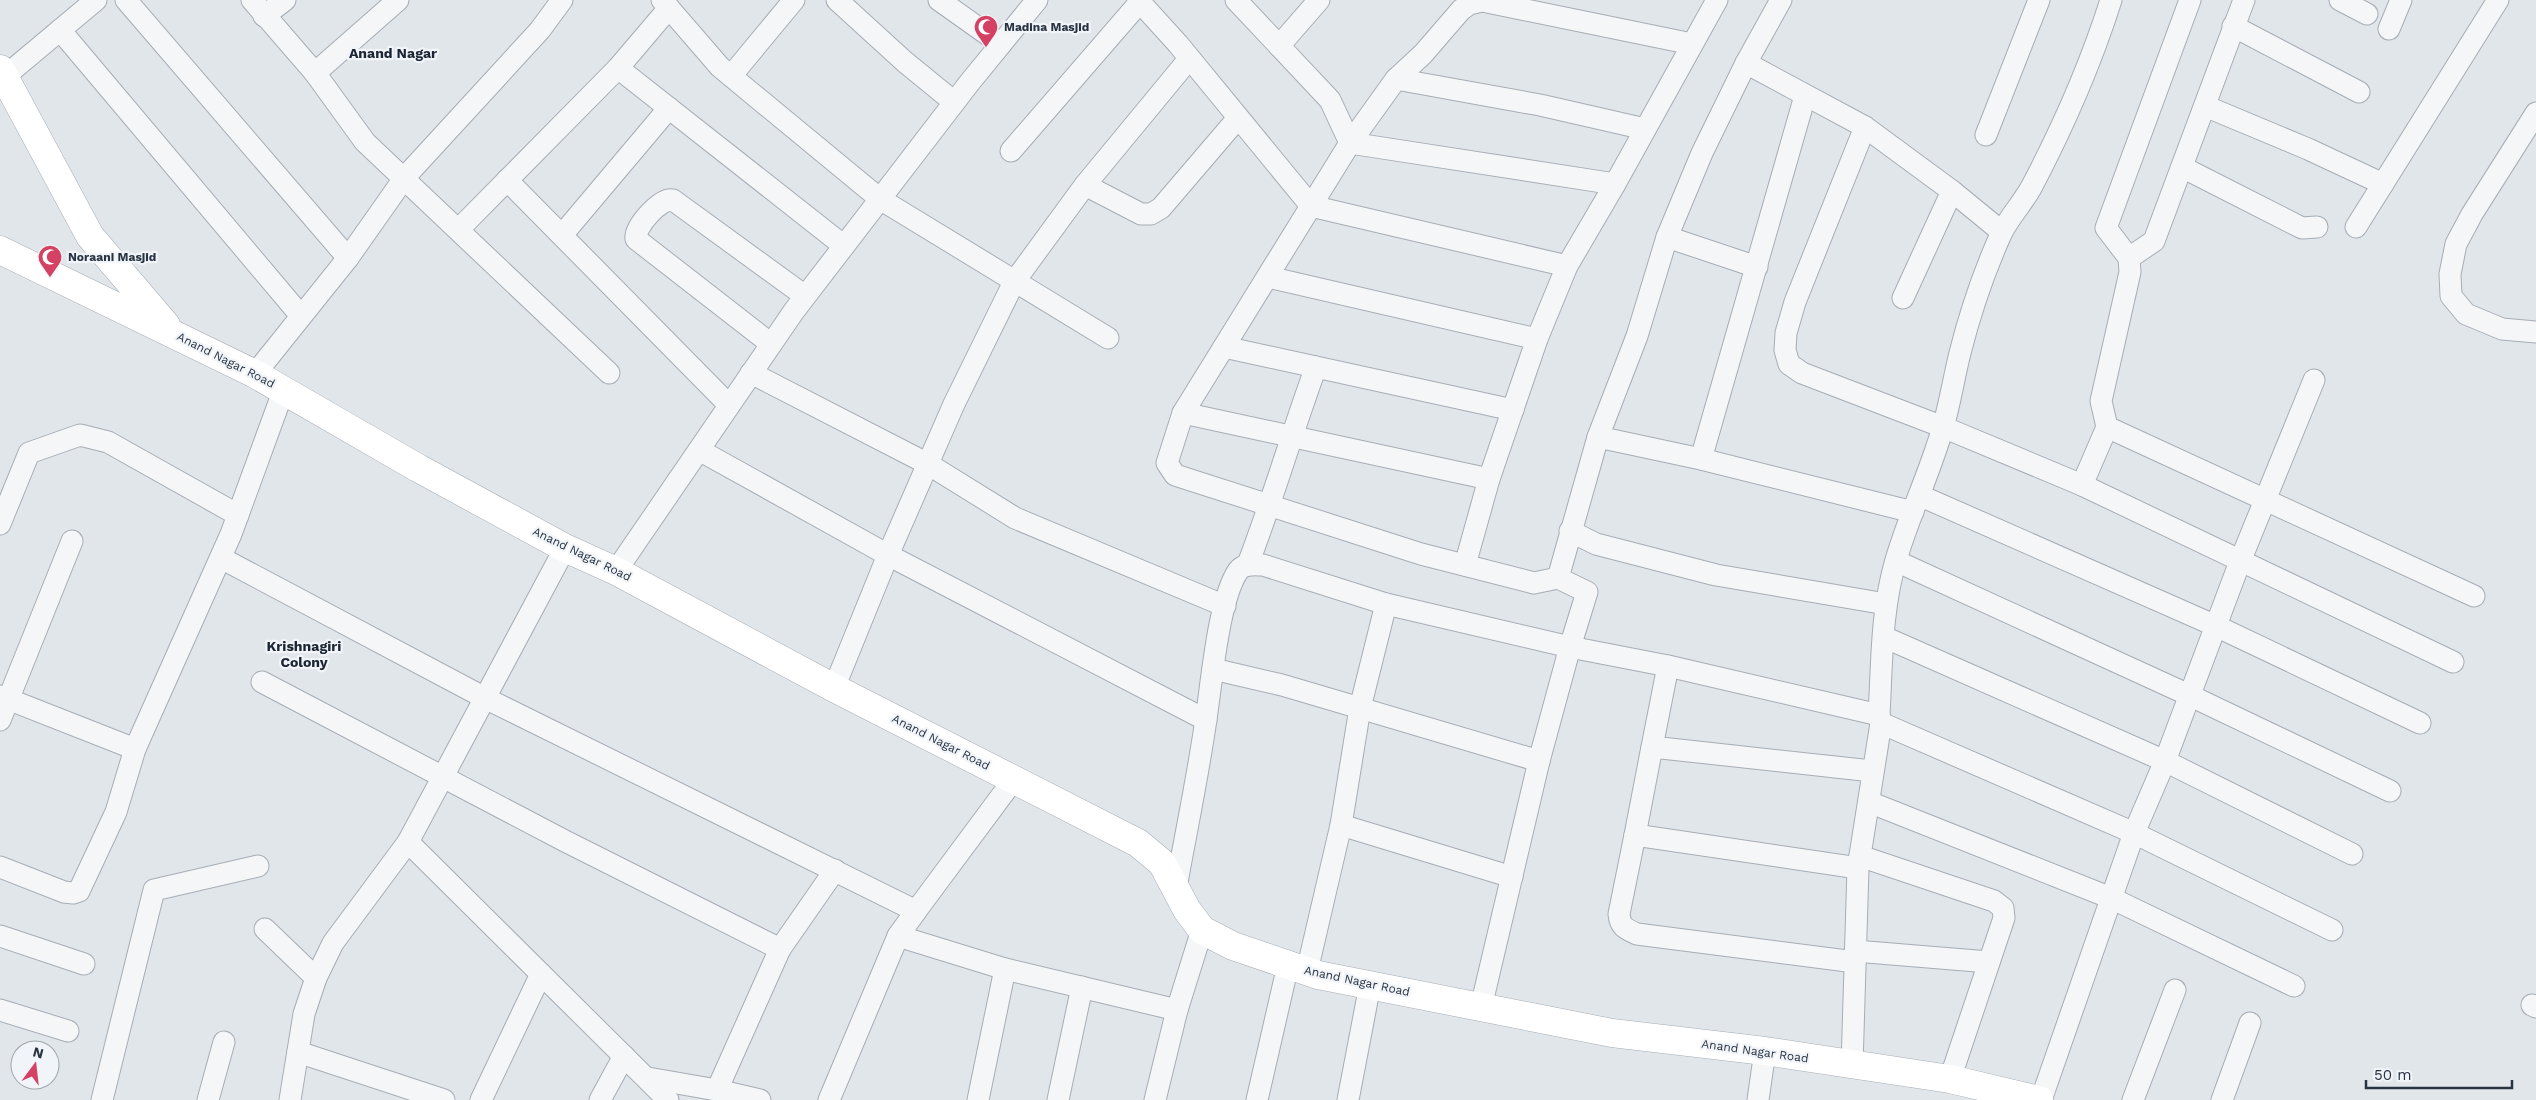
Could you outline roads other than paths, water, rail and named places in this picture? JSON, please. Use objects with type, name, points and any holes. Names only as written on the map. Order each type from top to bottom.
[{"type":"street","points":[[2,73],[60,30],[96,0]]},
{"type":"street","points":[[126,0],[348,258]]},
{"type":"street","points":[[285,0],[258,8],[315,73],[365,142],[405,177],[609,373]]},
{"type":"street","points":[[315,73],[398,0]]},
{"type":"street","points":[[255,374],[348,258],[405,177],[540,30],[562,0]]},
{"type":"street","points":[[731,76],[794,0]]},
{"type":"street","points":[[837,0],[905,62],[954,102]]},
{"type":"street","points":[[939,0],[1000,44]]},
{"type":"street","points":[[1237,0],[1330,100],[1350,143]]},
{"type":"street","points":[[1279,46],[1319,0]]},
{"type":"street","points":[[1481,1007],[1539,762],[1587,592],[1558,578],[1534,583],[1421,554],[1175,475],[1167,463],[1183,413],[1350,143],[1396,79],[1423,54],[1461,10],[1469,4],[1482,0],[1692,44]]},
{"type":"street","points":[[1465,565],[1489,480],[1537,339],[1567,266],[1615,184],[1716,0]]},
{"type":"street","points":[[1558,578],[1598,437],[1637,336],[1667,237],[1702,153],[1746,63],[1781,0]]},
{"type":"street","points":[[1986,135],[2039,0]]},
{"type":"street","points":[[1852,1066],[1859,862],[1880,719],[1886,604],[1896,561],[1943,427],[1963,342],[1980,289],[2002,232],[2031,188],[2053,144],[2094,46],[2110,0]]},
{"type":"street","points":[[2082,486],[2107,427],[2101,401],[2130,272],[2129,258],[2106,228],[2190,0]]},
{"type":"street","points":[[2129,258],[2154,241],[2244,0]]},
{"type":"street","points":[[2340,0],[2367,14]]},
{"type":"street","points":[[2389,29],[2401,0]]},
{"type":"street","points":[[2356,227],[2498,0]]},
{"type":"street","points":[[616,571],[805,296],[954,102],[1035,1]]},
{"type":"street","points":[[1011,151],[1139,1],[1189,58],[1311,206],[1567,266]]},
{"type":"street","points":[[459,229],[618,68],[665,4],[720,67],[880,199],[1108,338]]},
{"type":"street","points":[[2233,26],[2359,92]]},
{"type":"street","points":[[60,30],[301,316]]},
{"type":"street","points":[[834,688],[888,555],[928,464],[1014,282],[1085,185],[1189,58]]},
{"type":"street","points":[[1746,63],[1865,127],[1952,191],[2002,232]]},
{"type":"street","points":[[618,68],[844,246]]},
{"type":"street","name":"Anand Nagar Road","points":[[2,73],[90,236],[173,334],[284,389],[418,468],[565,548],[616,571],[834,688],[1138,843],[1162,864],[1202,930],[1232,946],[1298,968],[1370,985],[1612,1033],[1765,1051],[1852,1066],[1950,1079],[2040,1100]]},
{"type":"street","points":[[1396,79],[1540,105],[1645,129]]},
{"type":"street","points":[[1701,459],[1805,96]]},
{"type":"street","points":[[2205,106],[2308,149],[2383,184]]},
{"type":"street","points":[[562,236],[669,108]]},
{"type":"street","points":[[2536,113],[2468,221],[2456,244],[2450,274],[2451,296],[2466,314],[2502,329],[2536,332]]},
{"type":"street","points":[[1085,185],[1141,214],[1152,214],[1161,208],[1238,118]]},
{"type":"street","points":[[1865,127],[1795,302],[1786,333],[1785,350],[1789,364],[1802,373],[1943,427],[2082,486],[2241,559],[2453,662]]},
{"type":"street","points":[[1350,143],[1615,184]]},
{"type":"street","points":[[2182,167],[2302,228],[2317,227]]},
{"type":"street","points":[[507,180],[730,405]]},
{"type":"street","points":[[1903,298],[1952,191]]},
{"type":"street","points":[[772,344],[636,239],[638,228],[662,202],[668,199],[673,200],[805,296]]},
{"type":"street","points":[[1667,237],[1756,267]]},
{"type":"street","points":[[0,250],[173,334]]},
{"type":"street","points":[[1268,277],[1537,339]]},
{"type":"street","points":[[1224,346],[1513,410]]},
{"type":"street","points":[[1248,564],[1270,506],[1290,436],[1316,367]]},
{"type":"street","points":[[751,373],[928,464],[1015,518],[1225,606]]},
{"type":"street","points":[[2040,1100],[2134,833],[2191,696],[2241,559],[2314,380]]},
{"type":"street","points":[[0,867],[64,892],[73,894],[79,891],[116,812],[135,750],[221,558],[284,389]]},
{"type":"street","points":[[1183,413],[1489,480]]},
{"type":"street","points":[[2107,427],[2474,596]]},
{"type":"street","points":[[0,524],[29,453],[80,435],[108,442],[238,515]]},
{"type":"street","points":[[1598,437],[1917,504],[2216,626],[2420,723]]},
{"type":"street","points":[[699,450],[888,555],[1206,720]]},
{"type":"street","points":[[1570,531],[1596,544],[1716,575],[1886,604]]},
{"type":"street","points":[[0,720],[4,698],[72,541]]},
{"type":"street","points":[[290,1100],[304,1014],[316,978],[333,943],[408,842],[565,548]]},
{"type":"street","points":[[221,558],[485,698],[916,911]]},
{"type":"street","points":[[1896,561],[2191,696],[2390,791]]},
{"type":"street","points":[[1176,888],[1225,606],[1232,583],[1240,568],[1248,564],[1263,565],[1386,604],[1570,647],[1668,666],[1880,719],[2134,833],[2332,930]]},
{"type":"street","points":[[1256,1100],[1341,824],[1360,708],[1386,604]]},
{"type":"street","points":[[1884,637],[2165,761],[2352,854]]},
{"type":"street","points":[[1668,666],[1619,914],[1620,922],[1624,929],[1637,934],[1855,957],[1989,962]]},
{"type":"street","points":[[1213,669],[1282,685],[1539,762]]},
{"type":"street","points":[[262,682],[565,841],[780,949]]},
{"type":"street","points":[[4,698],[135,750]]},
{"type":"street","points":[[1652,747],[1872,771]]},
{"type":"street","points":[[829,1100],[898,936],[1014,779]]},
{"type":"street","points":[[1868,802],[2111,898],[2294,986]]},
{"type":"street","points":[[1341,824],[1512,877]]},
{"type":"street","points":[[1635,835],[1859,862],[1999,903],[2004,908],[2004,918],[1950,1079]]},
{"type":"street","points":[[408,842],[648,1078],[668,1100]]},
{"type":"street","points":[[102,1100],[154,890],[258,866]]},
{"type":"street","points":[[717,1090],[780,949],[835,870]]},
{"type":"street","points":[[265,929],[316,978]]},
{"type":"street","points":[[1155,1100],[1177,1010],[1202,930]]},
{"type":"street","points":[[0,936],[84,964]]},
{"type":"street","points":[[898,936],[1005,969],[1177,1010]]},
{"type":"street","points":[[978,1100],[1005,969]]},
{"type":"street","points":[[481,1100],[541,974]]},
{"type":"street","points":[[1348,1100],[1370,985]]},
{"type":"street","points":[[1058,1100],[1082,987]]},
{"type":"street","points":[[2133,1100],[2174,990]]},
{"type":"street","points":[[0,1010],[68,1031]]},
{"type":"street","points":[[2222,1100],[2250,1023]]},
{"type":"street","points":[[208,1100],[224,1042]]},
{"type":"street","points":[[1758,1100],[1765,1051]]},
{"type":"street","points":[[298,1052],[444,1100]]},
{"type":"street","points":[[600,1100],[624,1056]]},
{"type":"street","points":[[648,1078],[717,1090],[760,1100]]},
{"type":"place","name":"Madina Masjid","points":[[986,48]]},
{"type":"place","name":"Noraani Masjid","points":[[50,278]]},
{"type":"district","name":"Anand Nagar","points":[[393,53]]},
{"type":"district","name":"Krishnagiri Colony","points":[[304,654]]}]
